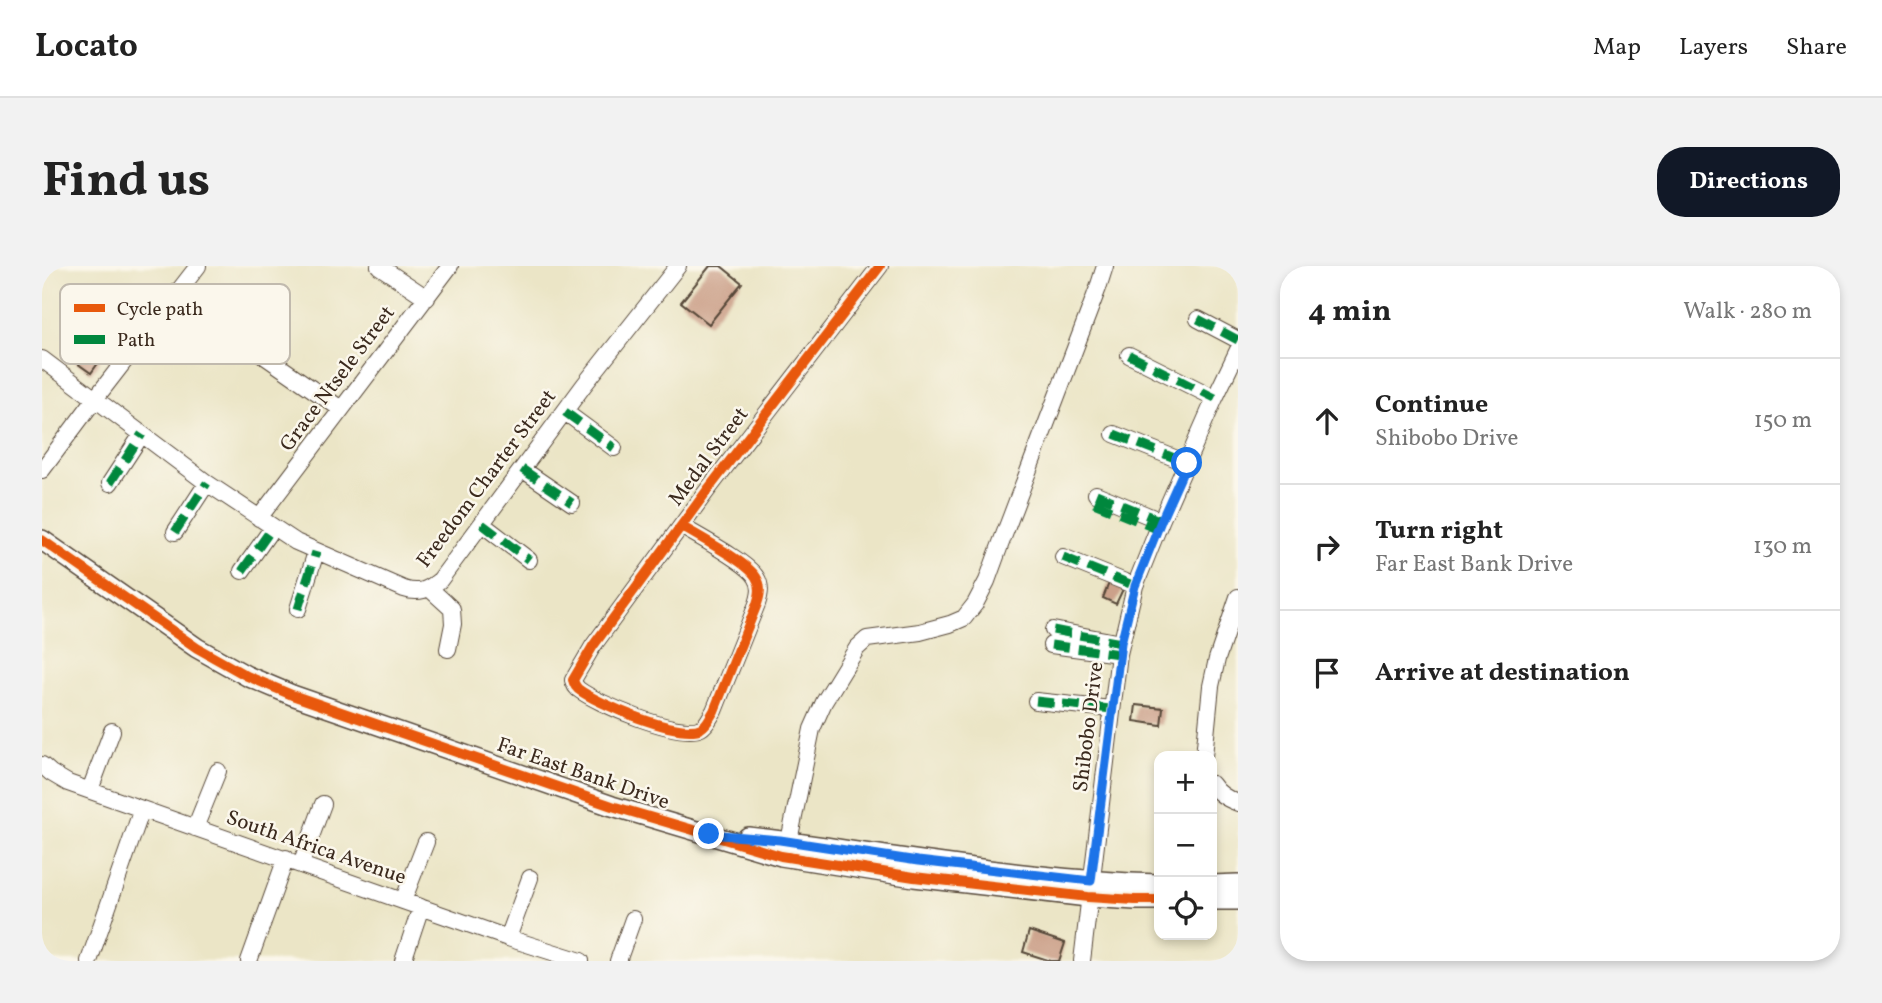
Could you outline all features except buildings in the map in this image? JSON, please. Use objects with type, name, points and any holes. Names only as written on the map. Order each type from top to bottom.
[{"type":"street","points":[[184,284],[198,266]]},
{"type":"street","points":[[379,266],[427,298]]},
{"type":"street","name":"Grace Ntsele Street","points":[[259,518],[450,266]]},
{"type":"street","name":"Medal Street","points":[[681,526],[750,569],[760,585],[757,604],[708,722],[693,731],[656,725],[594,698],[579,690],[574,683],[575,676],[593,646],[681,526],[880,266]]},
{"type":"street","points":[[789,841],[812,729],[824,702],[857,648],[867,639],[920,632],[957,622],[964,618],[975,604],[987,581],[1105,266]]},
{"type":"street","name":"Freedom Charter Street","points":[[42,359],[207,482],[296,542],[404,589],[421,592],[440,580],[674,268]]},
{"type":"street","points":[[1198,319],[1238,340]]},
{"type":"street","name":"Shibobo Drive","points":[[1082,961],[1111,709],[1120,648],[1135,586],[1214,398],[1238,350]]},
{"type":"street","points":[[1129,355],[1214,398]]},
{"type":"street","points":[[42,470],[122,364]]},
{"type":"street","points":[[276,364],[341,409]]},
{"type":"street","points":[[565,412],[614,448]]},
{"type":"street","points":[[110,483],[142,434]]},
{"type":"street","points":[[1114,435],[1187,463]]},
{"type":"street","points":[[522,469],[572,503]]},
{"type":"street","points":[[175,532],[207,482]]},
{"type":"street","points":[[1095,498],[1159,525]]},
{"type":"street","points":[[482,524],[529,560]]},
{"type":"street","points":[[242,571],[274,527]]},
{"type":"street","name":"Far East Bank Drive","points":[[42,540],[197,648],[247,676],[292,695],[612,806],[792,858],[914,877],[1089,889],[1154,884]]},
{"type":"street","points":[[298,609],[316,552]]},
{"type":"street","points":[[1063,557],[1135,586]]},
{"type":"street","points":[[429,588],[452,609],[453,624],[448,649]]},
{"type":"street","points":[[1205,751],[1213,677],[1238,597]]},
{"type":"street","points":[[1052,637],[1120,648]]},
{"type":"street","points":[[1036,701],[1111,709]]},
{"type":"street","points":[[90,790],[112,731]]},
{"type":"street","name":"South Africa Avenue","points":[[42,765],[68,783],[561,958],[581,961]]},
{"type":"street","points":[[195,828],[218,771]]},
{"type":"street","points":[[1217,791],[1227,799],[1238,803]]},
{"type":"street","points":[[249,961],[293,861],[323,804]]},
{"type":"street","points":[[89,961],[142,809]]},
{"type":"street","name":"Far East Bank Drive","points":[[709,834],[789,841],[1089,889],[1135,900],[1154,900]]},
{"type":"street","points":[[403,901],[426,842]]},
{"type":"street","points":[[508,937],[530,878]]},
{"type":"street","points":[[1217,885],[1238,884]]},
{"type":"street","points":[[1217,900],[1238,900]]},
{"type":"street","points":[[402,961],[421,907]]},
{"type":"street","points":[[618,961],[633,919]]},
{"type":"marked path","points":[[1198,319],[1238,340]]},
{"type":"marked path","points":[[1129,355],[1215,398]]},
{"type":"marked path","points":[[565,412],[614,448]]},
{"type":"marked path","points":[[110,483],[142,434]]},
{"type":"marked path","points":[[1114,434],[1187,463]]},
{"type":"marked path","points":[[522,469],[572,503]]},
{"type":"marked path","points":[[175,532],[207,483]]},
{"type":"marked path","points":[[1096,494],[1161,521]]},
{"type":"marked path","points":[[1094,503],[1157,529]]},
{"type":"marked path","points":[[482,524],[529,560]]},
{"type":"marked path","points":[[242,571],[273,527]]},
{"type":"marked path","points":[[298,609],[316,552]]},
{"type":"marked path","points":[[1063,557],[1135,586]]},
{"type":"marked path","points":[[1053,630],[1121,643]]},
{"type":"marked path","points":[[1051,645],[1119,654]]},
{"type":"marked path","points":[[1036,701],[1111,709]]},
{"type":"cycle path","points":[[681,526],[689,531],[722,550],[743,564],[756,577],[760,587],[757,604],[714,711],[703,727],[690,730],[675,729],[638,718],[602,703],[578,689],[573,680],[593,646],[709,488],[880,266]]},
{"type":"cycle path","points":[[42,540],[197,648],[247,676],[292,695],[612,806],[781,856],[914,877],[1088,897],[1154,900]]},
{"type":"route","points":[[709,834],[780,840],[918,861],[1091,881],[1121,643],[1135,586],[1187,463]]}]
